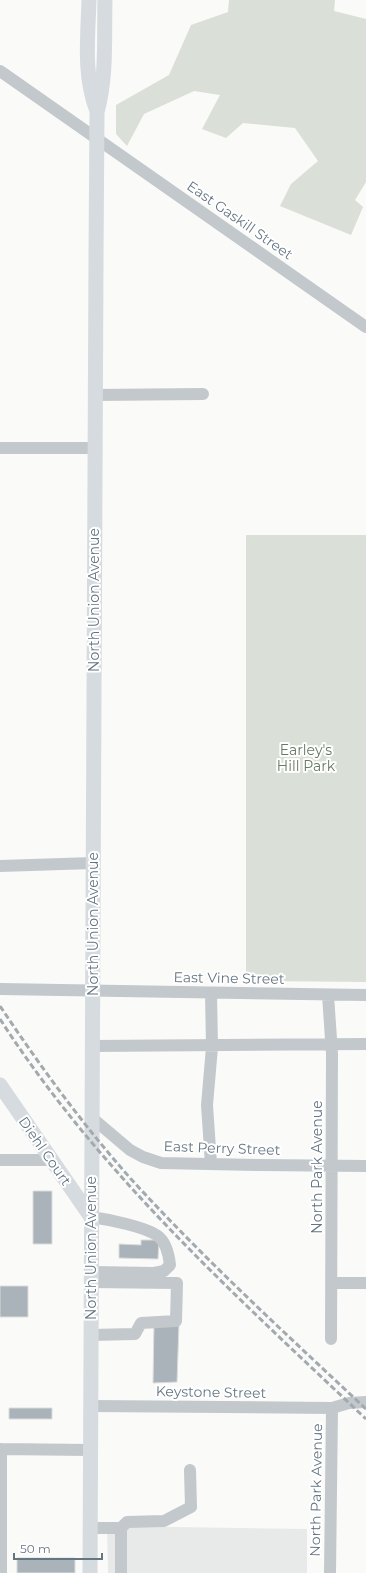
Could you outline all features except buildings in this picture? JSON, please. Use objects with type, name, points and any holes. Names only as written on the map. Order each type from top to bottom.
[{"type":"main road","points":[[89,0],[88,72],[97,112]]},
{"type":"main road","points":[[97,112],[102,96],[104,77],[105,0]]},
{"type":"main road","name":"North Union Avenue","points":[[90,1573],[97,112]]},
{"type":"main road","name":"Diehl Court","points":[[0,1085],[91,1217]]},
{"type":"street","name":"East Gaskill Street","points":[[0,71],[366,327]]},
{"type":"street","points":[[95,395],[203,394]]},
{"type":"street","points":[[0,448],[95,448]]},
{"type":"street","points":[[0,866],[93,863]]},
{"type":"street","name":"East Vine Street","points":[[0,989],[366,995]]},
{"type":"street","points":[[211,993],[212,1045],[207,1105],[211,1164]]},
{"type":"street","name":"North Park Avenue","points":[[328,995],[332,1044],[331,1339]]},
{"type":"street","points":[[92,1046],[366,1044]]},
{"type":"street","name":"East Perry Street","points":[[91,1117],[125,1146],[143,1157],[161,1163],[366,1166]]},
{"type":"street","points":[[0,1160],[51,1160]]},
{"type":"street","points":[[91,1217],[144,1229],[158,1235],[164,1243],[170,1265],[167,1270],[154,1273],[91,1277]]},
{"type":"street","points":[[91,1277],[177,1283],[176,1321],[141,1323],[135,1334],[91,1336]]},
{"type":"street","points":[[331,1283],[366,1283]]},
{"type":"street","name":"Keystone Street","points":[[90,1406],[332,1408],[349,1403],[366,1402]]},
{"type":"street","name":"North Park Avenue","points":[[330,1573],[332,1408]]},
{"type":"street","points":[[1,1573],[0,1450],[90,1450]]},
{"type":"street","points":[[121,1573],[121,1528],[127,1522],[164,1521],[191,1507],[190,1470]]},
{"type":"street","points":[[90,1528],[121,1528]]},
{"type":"shaded area","points":[[107,1526],[307,1529],[307,1573],[108,1573]]},
{"type":"green space","points":[[229,0],[335,0],[334,11],[366,19],[366,182],[355,200],[363,207],[351,235],[280,206],[291,184],[318,161],[295,128],[243,123],[226,138],[202,129],[220,95],[194,91],[144,114],[127,146],[116,134],[116,105],[169,75],[191,25],[228,12]]},
{"type":"green space","name":"Earley's Hill Park","points":[[246,535],[366,535],[366,982],[246,981]]},
{"type":"railway","points":[[0,1006],[62,1095],[113,1159],[131,1179],[217,1268],[366,1409]]},
{"type":"railway","points":[[0,1019],[39,1075],[80,1129],[125,1180],[218,1278],[366,1419]]}]
